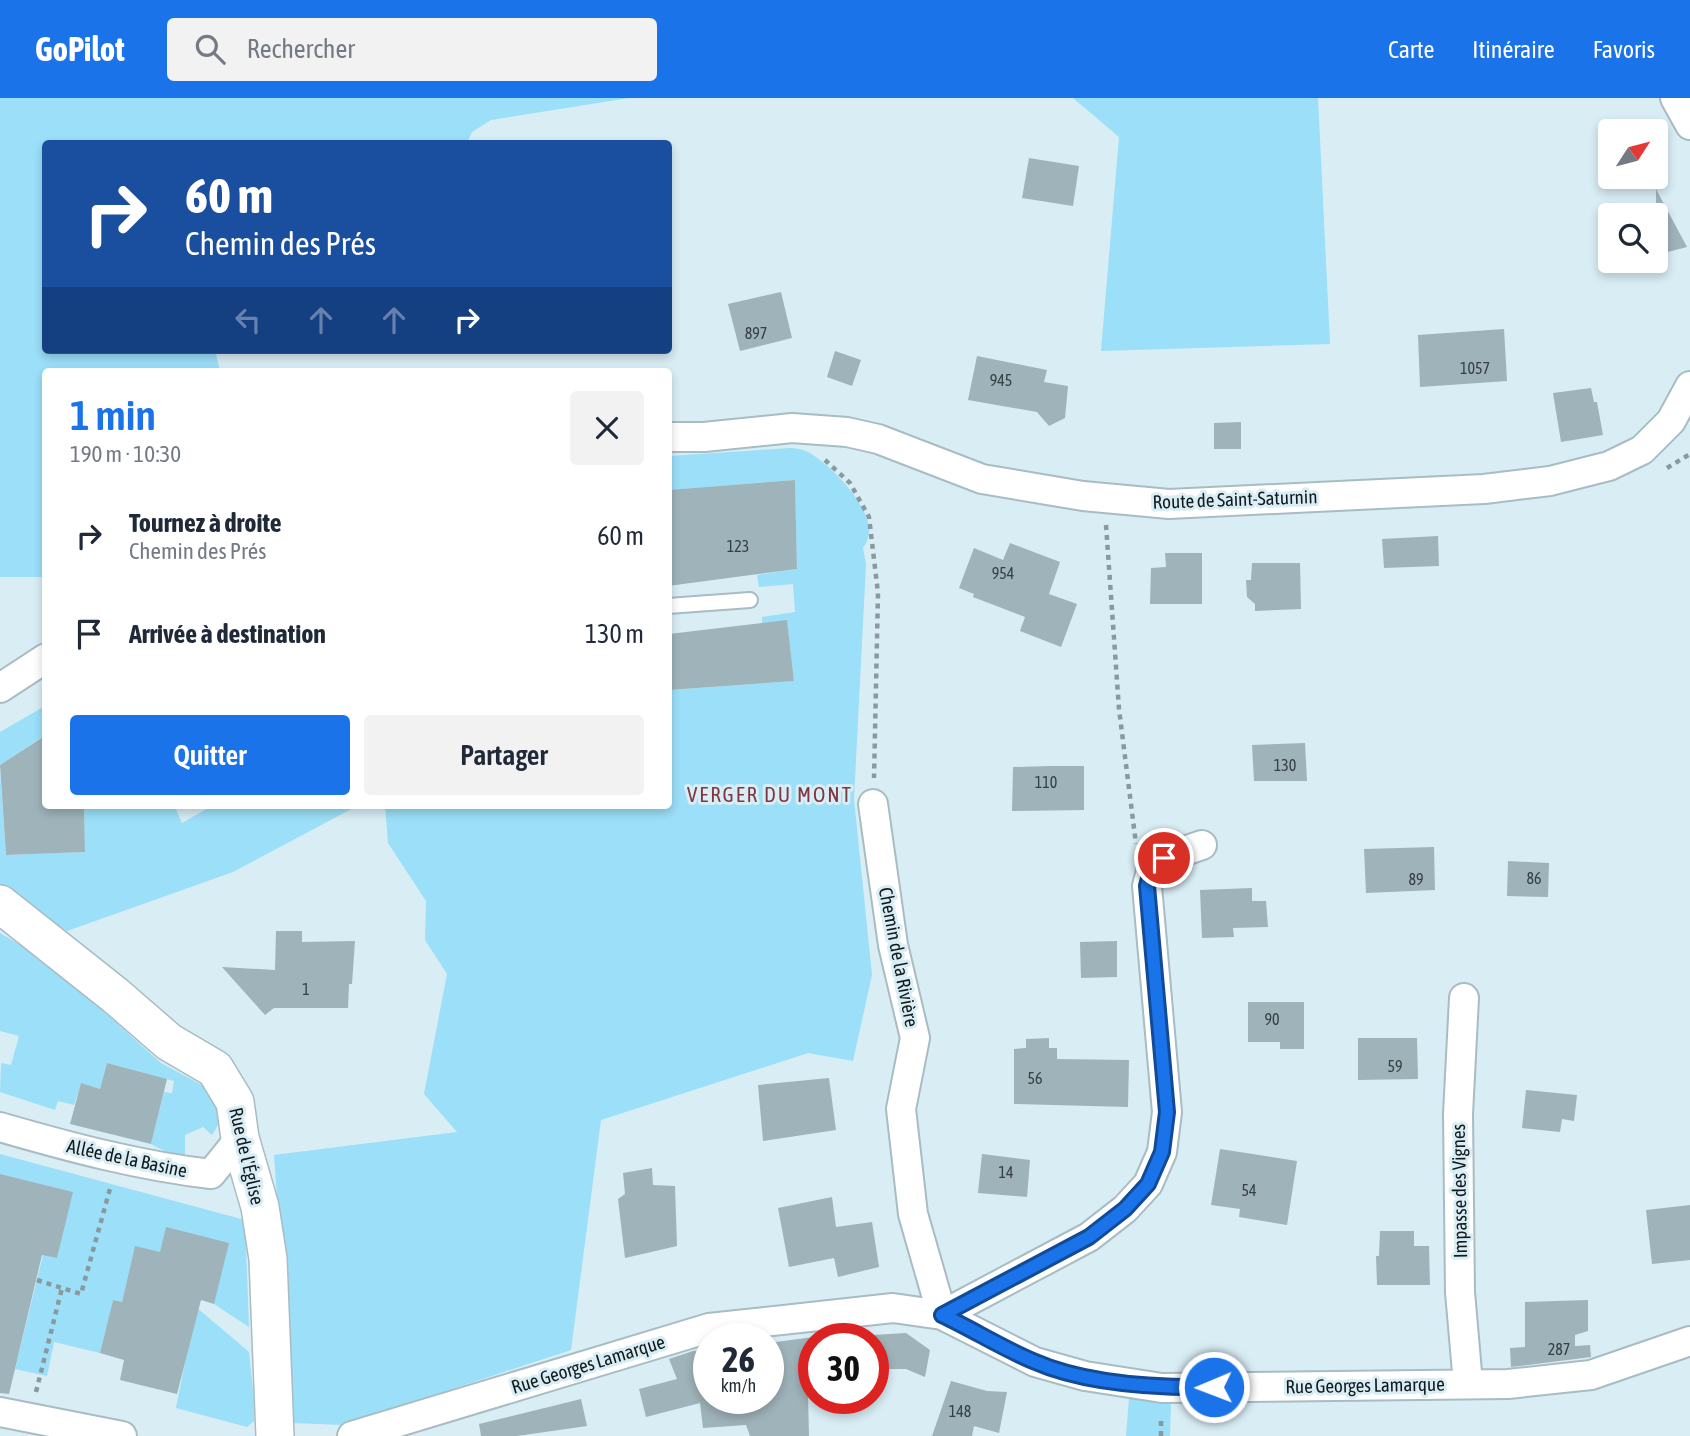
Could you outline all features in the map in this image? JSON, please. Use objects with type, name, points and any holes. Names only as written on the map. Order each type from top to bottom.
[{"type":"street","points":[[1675,98],[1690,125]]},
{"type":"street","name":"Route de Saint-Saturnin","points":[[672,438],[792,428],[847,432],[878,439],[982,479],[1104,499],[1169,504],[1484,489],[1550,481],[1609,466],[1642,450],[1671,421],[1690,386]]},
{"type":"street","points":[[0,688],[42,661]]},
{"type":"street","name":"Chemin de la Rivière","points":[[873,804],[893,945],[915,1038],[901,1109],[913,1214],[942,1315]]},
{"type":"street","points":[[942,1315],[1089,1237],[1125,1209],[1148,1184],[1162,1152],[1167,1112],[1147,886],[1152,867],[1164,858],[1202,845]]},
{"type":"street","name":"Rue de l'Église","points":[[0,904],[116,996],[169,1042],[215,1069],[235,1101],[240,1138],[260,1207],[268,1259],[275,1436]]},
{"type":"street","name":"Impasse des Vignes","points":[[1464,998],[1458,1114],[1459,1238],[1460,1292],[1468,1384]]},
{"type":"street","name":"Allée de la Basine","points":[[0,1127],[61,1144],[181,1171],[211,1174],[240,1138]]},
{"type":"street","name":"Rue Georges Lamarque","points":[[352,1436],[709,1328],[893,1308],[942,1315],[1035,1362],[1085,1376],[1162,1388],[1508,1384],[1591,1375],[1690,1341]]},
{"type":"street","points":[[0,1412],[122,1436]]},
{"type":"lane","points":[[672,606],[750,600]]},
{"type":"path","points":[[792,428],[850,483],[869,517],[878,593],[873,804]]},
{"type":"path","points":[[1104,499],[1119,709],[1136,847],[1152,867]]},
{"type":"path","points":[[37,1280],[81,1294],[111,1185]]},
{"type":"path","points":[[30,1418],[62,1288]]},
{"type":"shaded area","points":[[0,98],[629,98],[491,120],[472,132],[468,140],[42,140],[42,354],[216,354],[219,368],[42,368],[42,577],[0,577]]},
{"type":"shaded area","points":[[1073,98],[1318,98],[1330,344],[1101,351],[1119,137]]},
{"type":"shaded area","points":[[790,448],[806,451],[827,465],[849,488],[869,527],[863,548],[866,564],[854,799],[872,975],[853,1061],[808,1053],[601,1120],[571,1350],[343,1425],[293,1423],[274,1155],[457,1132],[424,1094],[447,974],[425,940],[426,901],[388,843],[385,809],[672,809],[672,690],[794,681],[787,621],[762,623],[762,617],[795,612],[793,584],[759,587],[757,575],[797,569],[795,480],[672,490],[672,456]]},
{"type":"shaded area","points":[[42,708],[42,737],[0,765],[0,732]]},
{"type":"shaded area","points":[[0,772],[6,855],[85,852],[84,809],[176,809],[182,823],[206,809],[351,809],[233,872],[67,931],[0,886]]},
{"type":"shaded area","points":[[0,933],[47,961],[161,1063],[209,1089],[220,1115],[212,1135],[203,1127],[185,1135],[185,1155],[172,1155],[151,1144],[164,1092],[172,1093],[174,1081],[107,1063],[100,1089],[81,1084],[74,1105],[58,1101],[55,1110],[0,1092],[1,1063],[11,1065],[19,1036],[0,1031]]},
{"type":"shaded area","points":[[0,1154],[245,1220],[249,1327],[214,1304],[160,1252],[135,1247],[122,1302],[113,1300],[100,1353],[54,1342],[47,1376],[15,1369],[43,1255],[57,1258],[72,1192],[3,1175],[0,1185]]},
{"type":"shaded area","points":[[196,1307],[249,1352],[255,1410],[254,1421],[247,1427],[176,1408]]},
{"type":"shaded area","points":[[1129,1398],[1171,1403],[1170,1436],[1126,1436]]},
{"type":"building","points":[[1029,158],[1079,166],[1073,206],[1022,198]]},
{"type":"building","points":[[1656,189],[1663,203],[1656,203]]},
{"type":"building","points":[[1668,211],[1687,247],[1668,252]]},
{"type":"building","points":[[781,292],[792,338],[740,351],[728,304]]},
{"type":"building","points":[[1504,329],[1507,381],[1420,387],[1418,335]]},
{"type":"building","points":[[835,351],[861,360],[852,386],[827,377]]},
{"type":"building","points":[[977,356],[1047,370],[1044,382],[1068,386],[1065,418],[1049,426],[1037,412],[968,400]]},
{"type":"building","points":[[1591,388],[1594,402],[1597,402],[1603,435],[1561,442],[1553,393]]},
{"type":"building","points":[[1241,422],[1241,449],[1214,449],[1214,423]]},
{"type":"building","points":[[795,480],[797,569],[672,585],[672,490]]},
{"type":"building","points":[[1438,536],[1439,566],[1384,568],[1382,539]]},
{"type":"building","points":[[1010,543],[1060,562],[1049,594],[1077,604],[1061,647],[1020,631],[1025,617],[973,597],[974,594],[959,588],[974,548],[1003,560]]},
{"type":"building","points":[[1165,553],[1202,553],[1202,604],[1150,604],[1151,568],[1166,567]]},
{"type":"building","points":[[1252,563],[1300,563],[1301,609],[1255,611],[1255,604],[1247,597],[1246,580],[1251,580]]},
{"type":"building","points":[[787,620],[794,681],[672,690],[672,634]]},
{"type":"building","points":[[42,738],[42,809],[84,809],[85,852],[6,855],[0,765]]},
{"type":"building","points":[[1305,743],[1307,781],[1254,781],[1252,745]]},
{"type":"building","points":[[1084,766],[1084,810],[1012,811],[1013,767]]},
{"type":"building","points":[[1434,847],[1435,890],[1366,893],[1364,849]]},
{"type":"building","points":[[1508,861],[1549,863],[1548,897],[1507,896]]},
{"type":"building","points":[[1252,888],[1252,901],[1266,901],[1268,927],[1233,928],[1234,937],[1202,938],[1200,890]]},
{"type":"building","points":[[276,931],[302,931],[302,942],[355,941],[348,1008],[274,1008],[265,1015],[222,967],[275,970]]},
{"type":"building","points":[[1117,941],[1117,977],[1081,978],[1080,942]]},
{"type":"building","points":[[1248,1002],[1304,1002],[1304,1049],[1280,1049],[1280,1042],[1248,1042]]},
{"type":"building","points":[[1049,1038],[1049,1048],[1057,1048],[1057,1059],[1129,1060],[1128,1107],[1014,1104],[1014,1049],[1026,1048],[1026,1039]]},
{"type":"building","points":[[1358,1038],[1417,1038],[1418,1079],[1358,1080]]},
{"type":"building","points":[[107,1063],[167,1079],[151,1144],[70,1124],[81,1083],[100,1089]]},
{"type":"building","points":[[829,1078],[836,1130],[763,1141],[758,1085]]},
{"type":"building","points":[[1526,1090],[1577,1095],[1574,1121],[1562,1119],[1560,1132],[1522,1128]]},
{"type":"building","points":[[1220,1149],[1297,1161],[1287,1225],[1239,1217],[1240,1209],[1211,1205]]},
{"type":"building","points":[[982,1154],[1030,1160],[1027,1197],[978,1193]]},
{"type":"building","points":[[652,1168],[653,1185],[675,1186],[677,1246],[625,1258],[618,1199],[625,1194],[623,1173]]},
{"type":"building","points":[[0,1174],[73,1192],[57,1258],[42,1255],[9,1394],[0,1393]]},
{"type":"building","points":[[832,1197],[836,1227],[872,1222],[879,1267],[838,1277],[834,1258],[789,1267],[778,1208]]},
{"type":"building","points":[[1690,1205],[1690,1260],[1652,1264],[1646,1210]]},
{"type":"building","points":[[166,1227],[229,1243],[214,1304],[201,1300],[177,1394],[120,1380],[124,1360],[100,1353],[113,1300],[122,1302],[135,1246],[160,1252]]},
{"type":"building","points":[[1380,1231],[1414,1231],[1414,1246],[1429,1246],[1430,1285],[1377,1285],[1376,1256],[1379,1256]]},
{"type":"building","points":[[1588,1300],[1588,1331],[1575,1335],[1575,1346],[1590,1345],[1591,1357],[1511,1367],[1510,1348],[1525,1347],[1525,1302]]},
{"type":"building","points":[[906,1333],[930,1350],[925,1377],[906,1369],[889,1369],[889,1334]]},
{"type":"building","points":[[798,1339],[798,1414],[808,1414],[809,1436],[750,1436],[746,1425],[703,1428],[701,1414],[784,1414],[784,1341]]},
{"type":"building","points":[[693,1351],[693,1405],[646,1417],[639,1389],[677,1379],[669,1359]]},
{"type":"building","points":[[951,1381],[987,1391],[1007,1392],[999,1433],[974,1426],[972,1436],[932,1436]]},
{"type":"building","points":[[581,1399],[587,1426],[517,1436],[481,1436],[479,1424]]},
{"type":"district","name":"VERGER DU MONT","points":[[770,795]]},
{"type":"route","points":[[1164,858],[1152,867],[1147,886],[1167,1112],[1162,1152],[1148,1184],[1125,1209],[1089,1237],[942,1315],[1035,1362],[1085,1376],[1162,1388],[1214,1387]]}]
